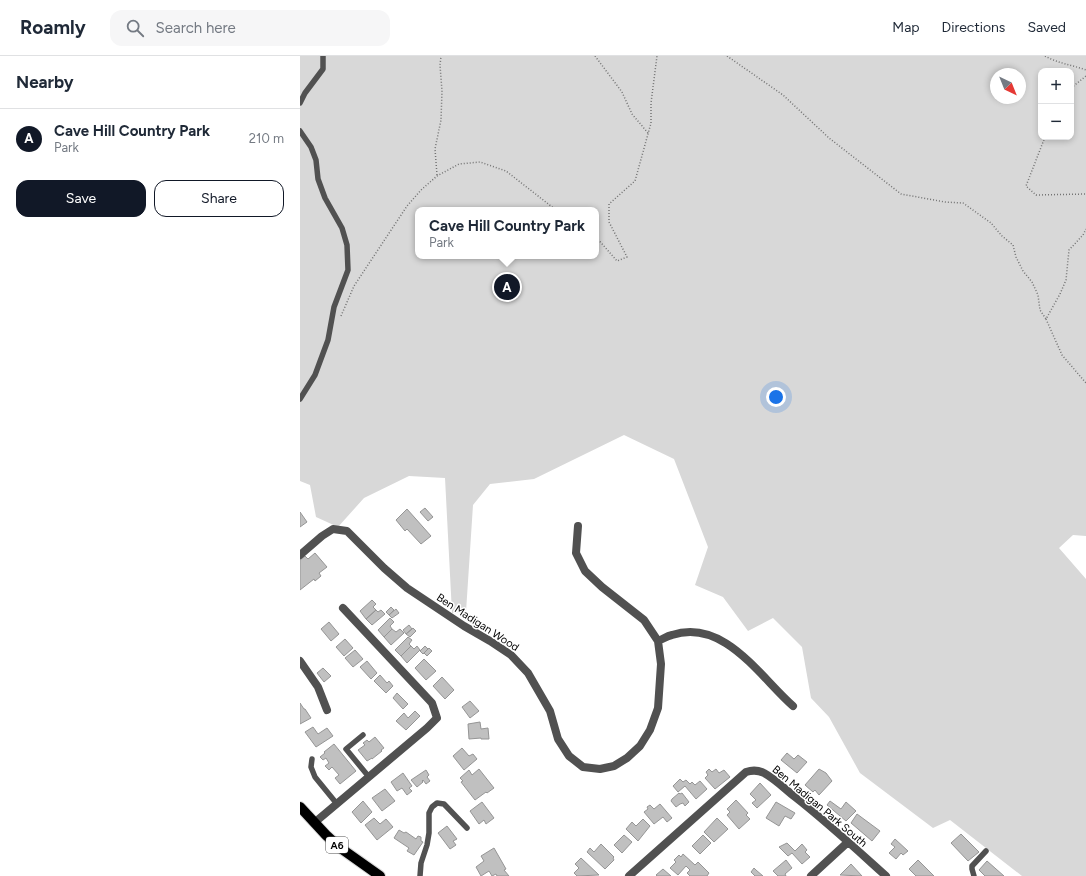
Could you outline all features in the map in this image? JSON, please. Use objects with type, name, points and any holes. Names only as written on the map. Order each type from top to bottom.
[{"type":"main road","name":"A6","points":[[300,807],[339,847],[380,876]]},
{"type":"street","name":"Ben Madigan Wood","points":[[300,555],[322,536],[333,529],[347,531],[407,588],[511,655],[528,673],[550,711],[558,739],[569,756],[583,767],[600,769],[614,766],[627,758],[636,750],[650,730],[658,708],[661,664],[658,641],[644,620],[602,587],[585,571],[576,553],[578,526]]},
{"type":"street","points":[[314,823],[437,718],[432,703],[343,608]]},
{"type":"street","points":[[658,641],[672,634],[690,632],[706,633],[718,638],[735,649],[793,706]]},
{"type":"street","points":[[300,662],[318,687],[327,710]]},
{"type":"street","name":"Ben Madigan Park South","points":[[629,876],[746,772],[751,770],[757,770],[770,777],[813,811],[886,876]]},
{"type":"street","points":[[811,876],[848,842]]},
{"type":"lane","points":[[300,103],[305,93],[323,69],[323,56]]},
{"type":"lane","points":[[300,131],[316,160],[318,179],[325,198],[342,228],[347,245],[348,270],[334,307],[328,340],[315,375],[300,399]]},
{"type":"lane","points":[[363,735],[346,749],[369,777]]},
{"type":"lane","points":[[312,759],[311,767],[315,777],[337,804]]},
{"type":"lane","points":[[420,876],[421,863],[428,839],[428,813],[432,807],[437,803],[444,804],[467,828]]},
{"type":"lane","points":[[974,876],[972,866],[986,851]]},
{"type":"path","points":[[437,176],[436,149],[441,120],[442,92],[440,65],[441,56]]},
{"type":"path","points":[[595,56],[622,92],[632,114],[648,133]]},
{"type":"path","points":[[599,240],[617,261],[627,257],[609,222],[609,204],[635,181],[651,123],[653,84],[657,56]]},
{"type":"path","points":[[726,56],[783,95],[829,138],[901,194],[945,202],[963,203],[991,223],[1002,236],[1013,245],[1016,257],[1023,271],[1032,282],[1038,295],[1040,310],[1046,319],[1062,355],[1086,383]]},
{"type":"path","points":[[1045,56],[1061,63],[1086,70]]},
{"type":"path","points":[[1074,86],[1086,76]]},
{"type":"path","points":[[1044,140],[1026,186],[1036,195],[1086,194]]},
{"type":"path","points":[[339,319],[354,286],[396,221],[421,190],[437,176],[459,164],[480,162],[506,171],[552,207]]},
{"type":"path","points":[[1046,319],[1066,280],[1069,250],[1083,235],[1086,228]]},
{"type":"shaded area","points":[[300,56],[1086,56],[1086,536],[1073,535],[1059,548],[1086,579],[1086,876],[1022,876],[950,820],[933,828],[860,773],[829,717],[811,698],[802,647],[773,618],[748,631],[723,597],[695,585],[708,547],[674,459],[624,435],[534,479],[490,484],[473,505],[466,612],[452,613],[445,478],[409,476],[364,498],[338,527],[316,517],[310,485],[300,481]]},
{"type":"building","points":[[425,508],[433,517],[428,521],[420,512]]},
{"type":"building","points":[[407,509],[431,536],[421,544],[407,529],[405,531],[396,520]]},
{"type":"building","points":[[300,512],[307,522],[300,527]]},
{"type":"building","points":[[315,553],[327,567],[319,573],[321,576],[315,581],[314,579],[300,590],[300,560],[305,556],[308,559]]},
{"type":"building","points":[[372,600],[376,604],[373,607],[376,610],[366,619],[360,611]]},
{"type":"building","points":[[391,607],[394,610],[389,615],[386,612]]},
{"type":"building","points":[[396,609],[399,613],[392,618],[389,615]]},
{"type":"building","points":[[376,610],[378,612],[381,610],[385,614],[372,625],[366,619]]},
{"type":"building","points":[[390,618],[394,622],[390,626],[392,629],[384,637],[378,630]]},
{"type":"building","points":[[329,622],[339,634],[331,641],[321,629]]},
{"type":"building","points":[[409,625],[412,629],[406,634],[403,630]]},
{"type":"building","points":[[413,628],[416,631],[410,637],[406,634]]},
{"type":"building","points":[[392,629],[396,632],[400,629],[404,633],[391,645],[384,637]]},
{"type":"building","points":[[408,637],[412,640],[409,644],[411,646],[401,656],[395,650]]},
{"type":"building","points":[[345,639],[353,648],[344,656],[336,647]]},
{"type":"building","points":[[411,646],[414,649],[417,646],[420,650],[407,663],[401,656]]},
{"type":"building","points":[[425,646],[428,649],[423,654],[420,651]]},
{"type":"building","points":[[429,648],[432,651],[427,656],[424,653]]},
{"type":"building","points":[[355,650],[363,659],[353,667],[345,658]]},
{"type":"building","points":[[424,659],[436,671],[426,680],[415,668]]},
{"type":"building","points":[[367,661],[377,673],[371,679],[360,667]]},
{"type":"building","points":[[323,668],[331,676],[324,682],[317,673]]},
{"type":"building","points":[[380,675],[387,683],[389,681],[393,686],[386,693],[374,681]]},
{"type":"building","points":[[442,677],[454,690],[445,699],[433,686]]},
{"type":"building","points":[[397,693],[408,704],[403,709],[393,698]]},
{"type":"building","points":[[470,701],[479,711],[470,718],[462,707]]},
{"type":"building","points":[[300,703],[311,718],[300,724]]},
{"type":"building","points":[[415,711],[420,716],[406,730],[396,721],[404,713],[408,718]]},
{"type":"building","points":[[480,722],[481,729],[488,728],[489,739],[469,739],[468,724]]},
{"type":"building","points":[[313,727],[318,734],[327,728],[333,736],[316,747],[305,732]]},
{"type":"building","points":[[375,737],[384,748],[372,759],[367,761],[358,750],[365,745],[363,743],[367,740],[369,742]]},
{"type":"building","points":[[334,744],[356,771],[340,784],[335,778],[339,775],[332,767],[329,770],[325,766],[329,763],[326,758],[323,760],[320,757]]},
{"type":"building","points":[[462,748],[469,756],[473,754],[477,759],[464,770],[453,756]]},
{"type":"building","points":[[787,753],[794,759],[798,755],[807,762],[797,773],[781,760]]},
{"type":"building","points":[[479,769],[494,788],[475,800],[461,782],[463,781],[460,778],[469,770],[472,775]]},
{"type":"building","points":[[709,769],[712,772],[716,769],[719,773],[724,770],[730,777],[715,789],[705,778],[708,775],[706,772]]},
{"type":"building","points":[[819,769],[826,773],[832,781],[819,795],[815,790],[813,792],[805,785]]},
{"type":"building","points":[[426,770],[429,775],[427,777],[430,781],[426,784],[423,780],[423,782],[417,787],[411,780]]},
{"type":"building","points":[[403,773],[412,786],[409,788],[412,791],[407,795],[402,788],[397,791],[391,782]]},
{"type":"building","points":[[680,779],[683,782],[686,780],[690,784],[692,782],[695,785],[700,781],[707,789],[696,799],[685,786],[678,792],[673,786]]},
{"type":"building","points":[[760,783],[771,795],[757,808],[752,803],[756,800],[750,794]]},
{"type":"building","points":[[385,789],[395,801],[382,811],[372,798]]},
{"type":"building","points":[[679,793],[682,793],[689,802],[685,806],[683,803],[676,807],[671,801]]},
{"type":"building","points":[[736,800],[748,813],[746,815],[750,819],[739,829],[727,815],[730,812],[727,809]]},
{"type":"building","points":[[363,801],[372,812],[361,823],[352,812]]},
{"type":"building","points":[[830,801],[841,809],[846,802],[856,811],[846,821],[827,805]]},
{"type":"building","points":[[482,802],[494,818],[486,824],[484,820],[479,824],[470,811]]},
{"type":"building","points":[[776,802],[795,813],[791,819],[785,816],[779,826],[766,818]]},
{"type":"building","points":[[660,804],[672,818],[667,822],[663,817],[654,824],[644,812],[650,805],[654,809]]},
{"type":"building","points":[[857,814],[880,831],[872,841],[851,823]]},
{"type":"building","points":[[374,818],[380,824],[386,819],[393,827],[377,840],[365,825]]},
{"type":"building","points":[[717,818],[728,829],[714,842],[704,832]]},
{"type":"building","points":[[643,819],[650,826],[638,841],[626,829],[632,822],[636,826]]},
{"type":"building","points":[[447,826],[457,839],[453,841],[456,845],[450,849],[438,833]]},
{"type":"building","points":[[399,830],[404,833],[406,832],[416,839],[418,836],[421,837],[421,841],[423,842],[414,855],[407,851],[409,848],[394,838]]},
{"type":"building","points":[[961,834],[979,852],[968,861],[951,843]]},
{"type":"building","points":[[624,835],[632,842],[622,853],[614,845]]},
{"type":"building","points":[[703,835],[711,843],[700,854],[692,846]]},
{"type":"building","points":[[895,839],[908,851],[903,855],[901,853],[896,859],[889,853],[895,847],[891,844]]},
{"type":"building","points":[[787,843],[795,851],[802,844],[807,850],[805,852],[810,857],[802,864],[792,853],[788,856],[779,847]]},
{"type":"building","points":[[601,844],[614,857],[614,860],[605,869],[587,852],[590,848],[594,852]]},
{"type":"building","points":[[494,848],[506,869],[504,870],[509,876],[497,876],[496,874],[492,876],[489,871],[481,876],[476,867],[484,861],[481,856]]},
{"type":"building","points":[[683,854],[695,865],[698,862],[709,873],[707,876],[690,876],[687,873],[690,870],[686,866],[678,875],[670,868],[676,862],[674,860],[679,855],[681,857]]},
{"type":"building","points":[[581,858],[599,875],[577,876],[574,873],[579,868],[575,864]]},
{"type":"building","points":[[786,860],[792,868],[785,874],[786,876],[778,876],[773,871]]},
{"type":"building","points":[[918,860],[934,876],[916,876],[909,869]]},
{"type":"building","points":[[987,861],[1004,876],[985,876],[979,870]]},
{"type":"building","points":[[851,864],[862,876],[840,875]]},
{"type":"building","points":[[754,868],[763,876],[755,876],[751,872]]},
{"type":"building","points":[[663,869],[671,876],[656,875]]},
{"type":"place","name":"Cave Hill Country Park","points":[[507,287]]}]
